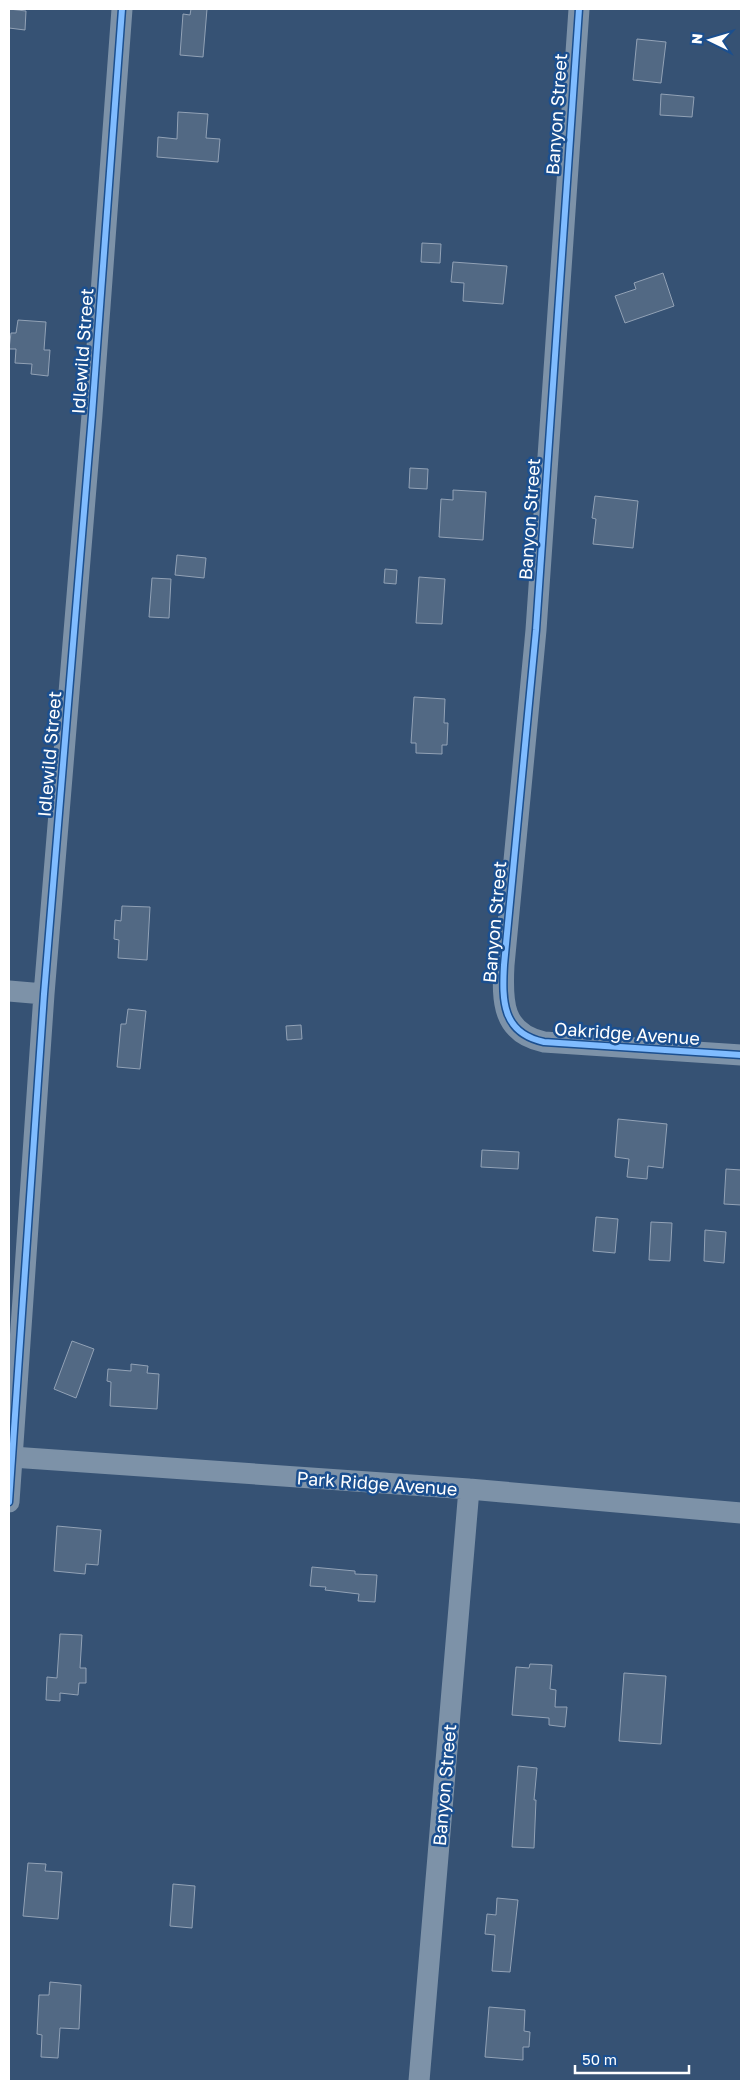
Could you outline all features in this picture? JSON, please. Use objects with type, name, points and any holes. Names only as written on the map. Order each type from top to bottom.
[{"type":"street","name":"Idlewild Street","points":[[9,1502],[44,994],[92,415],[122,9]]},
{"type":"street","name":"Banyon Street","points":[[514,1028],[505,1008],[504,965],[536,630],[579,9]]},
{"type":"street","points":[[9,991],[44,994]]},
{"type":"street","name":"Oakridge Avenue","points":[[514,1028],[529,1039],[544,1042],[741,1055]]},
{"type":"street","name":"Park Ridge Avenue","points":[[12,1457],[469,1489],[741,1513]]},
{"type":"street","name":"Banyon Street","points":[[419,2081],[469,1489]]},
{"type":"building","points":[[9,9],[26,11],[25,30],[9,28]]},
{"type":"building","points":[[191,9],[207,9],[203,57],[180,55],[183,14],[190,15]]},
{"type":"building","points":[[637,39],[666,42],[661,83],[633,80]]},
{"type":"building","points":[[661,94],[694,97],[692,117],[660,115]]},
{"type":"building","points":[[178,112],[208,114],[206,138],[220,139],[218,162],[157,157],[158,137],[177,139]]},
{"type":"building","points":[[422,243],[441,244],[440,263],[421,262]]},
{"type":"building","points":[[453,262],[507,266],[503,304],[463,301],[464,283],[451,282]]},
{"type":"building","points":[[663,273],[674,306],[625,323],[615,296],[636,289],[634,283]]},
{"type":"building","points":[[18,320],[46,322],[44,350],[50,350],[48,376],[31,374],[32,364],[15,363],[16,349],[9,349],[11,333],[16,333]]},
{"type":"building","points":[[410,468],[428,469],[427,489],[409,488]]},
{"type":"building","points":[[453,490],[486,492],[483,540],[439,537],[441,499],[453,500]]},
{"type":"building","points":[[595,496],[638,501],[633,548],[593,544],[596,519],[592,518]]},
{"type":"building","points":[[177,555],[206,558],[204,578],[175,575]]},
{"type":"building","points":[[385,569],[397,570],[396,584],[384,583]]},
{"type":"building","points":[[419,577],[445,579],[442,624],[416,623]]},
{"type":"building","points":[[152,578],[171,579],[169,618],[149,617]]},
{"type":"building","points":[[414,697],[445,699],[444,723],[448,723],[447,745],[442,745],[442,754],[416,753],[416,743],[411,743]]},
{"type":"building","points":[[122,906],[150,907],[147,960],[118,958],[119,940],[114,939],[115,920],[121,921]]},
{"type":"building","points":[[128,1009],[146,1011],[140,1069],[117,1067],[121,1024],[126,1024]]},
{"type":"building","points":[[301,1025],[302,1039],[287,1040],[286,1026]]},
{"type":"building","points":[[618,1119],[667,1124],[663,1168],[648,1166],[647,1179],[627,1177],[629,1159],[615,1157]]},
{"type":"building","points":[[482,1150],[519,1152],[518,1169],[481,1167]]},
{"type":"building","points":[[726,1169],[741,1170],[741,1205],[724,1204]]},
{"type":"building","points":[[596,1217],[618,1219],[615,1253],[593,1251]]},
{"type":"building","points":[[651,1222],[672,1223],[670,1261],[649,1260]]},
{"type":"building","points":[[705,1230],[726,1232],[724,1263],[704,1261]]},
{"type":"building","points":[[72,1341],[94,1349],[76,1398],[54,1389]]},
{"type":"building","points":[[131,1364],[148,1366],[147,1373],[159,1374],[157,1409],[110,1406],[111,1382],[107,1381],[108,1369],[131,1371]]},
{"type":"building","points":[[57,1526],[101,1530],[98,1565],[86,1564],[85,1574],[54,1571]]},
{"type":"building","points":[[312,1567],[355,1571],[355,1574],[377,1575],[375,1602],[358,1601],[359,1594],[325,1590],[326,1587],[310,1586]]},
{"type":"building","points":[[60,1634],[82,1635],[80,1668],[86,1668],[86,1683],[79,1683],[78,1695],[60,1693],[60,1701],[46,1700],[47,1677],[57,1678]]},
{"type":"building","points":[[530,1664],[552,1665],[550,1689],[556,1690],[555,1707],[567,1707],[565,1727],[549,1725],[549,1718],[512,1715],[516,1667],[529,1668]]},
{"type":"building","points":[[624,1673],[666,1676],[661,1744],[619,1741]]},
{"type":"building","points":[[518,1766],[537,1768],[534,1800],[536,1800],[534,1848],[512,1847]]},
{"type":"building","points":[[28,1863],[46,1864],[45,1871],[62,1872],[58,1919],[23,1916]]},
{"type":"building","points":[[173,1884],[195,1886],[192,1928],[170,1926]]},
{"type":"building","points":[[497,1898],[518,1900],[510,1972],[492,1971],[495,1935],[485,1934],[487,1914],[496,1915]]},
{"type":"building","points":[[50,1982],[81,1985],[79,2029],[60,2028],[58,2058],[41,2057],[42,2035],[37,2034],[39,1995],[49,1995]]},
{"type":"building","points":[[489,2007],[525,2010],[524,2031],[530,2032],[529,2047],[523,2047],[523,2060],[485,2057]]},
{"type":"cycle path","points":[[9,1502],[44,994],[92,415],[122,9]]},
{"type":"cycle path","points":[[579,9],[536,630],[504,965],[505,1003],[512,1023],[530,1038],[544,1042],[741,1055]]}]
